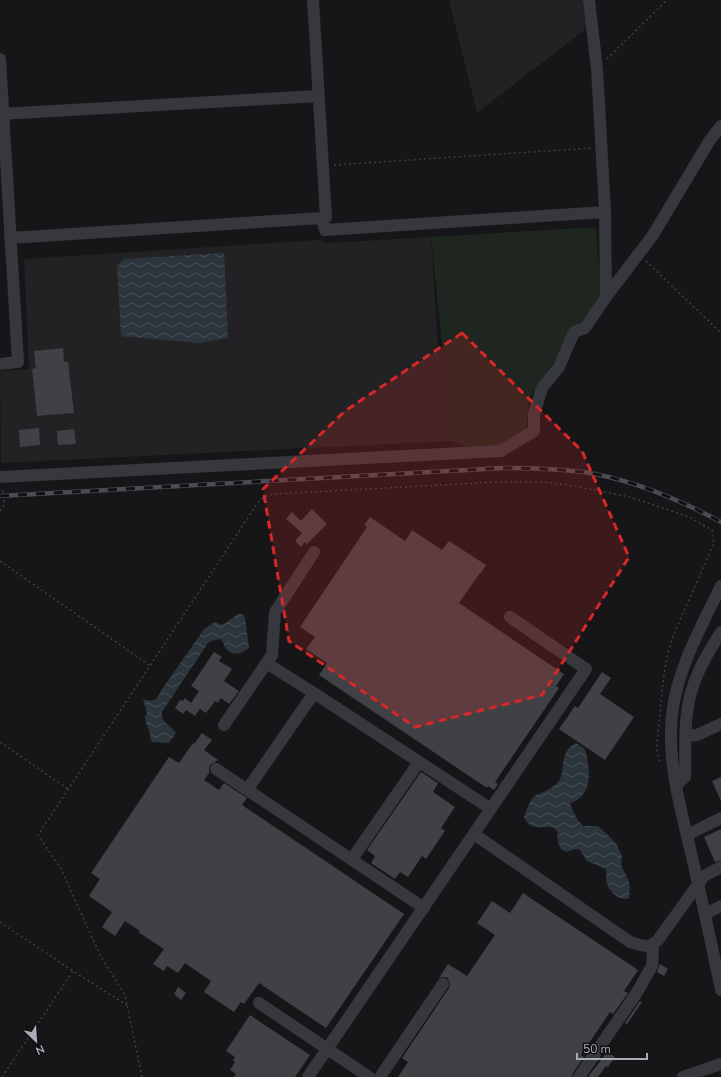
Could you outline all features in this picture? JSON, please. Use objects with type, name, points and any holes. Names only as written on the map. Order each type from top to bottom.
[{"type":"street","points":[[10,238],[326,217],[313,0]]},
{"type":"street","points":[[589,0],[597,69],[605,212],[606,297]]},
{"type":"street","points":[[0,59],[2,114],[18,362],[0,364]]},
{"type":"street","points":[[2,114],[318,96]]},
{"type":"street","points":[[1,477],[501,451],[534,431],[534,414],[542,388],[559,367],[574,332],[585,328],[606,297],[653,235],[710,140],[721,126]]},
{"type":"street","points":[[322,218],[325,230],[605,212]]},
{"type":"street","points":[[224,725],[272,655],[275,612],[314,552]]},
{"type":"street","points":[[721,586],[689,652],[677,686],[673,708],[671,739],[676,785],[721,990]]},
{"type":"street","points":[[308,1077],[586,670],[510,617]]},
{"type":"street","points":[[676,785],[685,777],[687,713],[693,684],[709,651],[721,632]]},
{"type":"street","points":[[266,663],[491,809]]},
{"type":"street","points":[[248,790],[314,693]]},
{"type":"street","points":[[686,736],[697,735],[721,724]]},
{"type":"street","points":[[352,859],[419,762]]},
{"type":"street","points":[[216,769],[424,908]]},
{"type":"street","points":[[687,835],[721,818]]},
{"type":"street","points":[[474,834],[630,942],[646,947],[653,945],[663,934],[704,876],[721,868]]},
{"type":"street","points":[[705,914],[721,906]]},
{"type":"street","points":[[579,1077],[636,994],[652,966],[653,945]]},
{"type":"street","points":[[380,1077],[443,984]]},
{"type":"street","points":[[259,1003],[369,1077]]},
{"type":"street","points":[[683,1077],[721,1064]]},
{"type":"path","points":[[597,69],[667,0]]},
{"type":"path","points":[[324,166],[601,148]]},
{"type":"path","points":[[638,254],[721,333]]},
{"type":"path","points":[[0,511],[4,504],[1,477]]},
{"type":"path","points":[[142,1077],[125,995],[101,957],[61,869],[38,835],[149,664],[259,500],[268,495],[496,482],[545,482],[630,497],[689,517],[712,530],[714,535],[714,544],[668,650],[664,667],[657,739],[658,759]]},
{"type":"path","points":[[0,561],[149,664]]},
{"type":"path","points":[[0,742],[68,789]]},
{"type":"path","points":[[0,922],[128,1006]]},
{"type":"path","points":[[2,1077],[73,971]]},
{"type":"highlighted area","points":[[462,333],[582,451],[629,557],[542,695],[415,727],[289,641],[263,489],[345,411]]},
{"type":"shaded area","points":[[449,0],[583,0],[587,28],[477,113]]},
{"type":"shaded area","points":[[596,227],[601,295],[529,398],[526,429],[500,446],[467,447],[452,441],[431,237]]},
{"type":"shaded area","points":[[431,237],[438,346],[447,353],[452,441],[1,463],[0,371],[29,369],[24,259],[319,240],[327,243]]},
{"type":"water","points":[[224,253],[228,338],[199,343],[121,336],[117,266],[124,259]]},
{"type":"water","points":[[238,614],[243,614],[245,618],[249,648],[242,653],[236,654],[227,650],[220,639],[208,643],[162,712],[164,721],[176,733],[169,743],[151,741],[146,723],[145,716],[147,713],[143,699],[156,699],[204,629],[215,622],[222,625]]},
{"type":"water","points":[[576,743],[585,749],[589,775],[587,787],[584,793],[579,799],[570,804],[577,819],[583,826],[598,826],[617,845],[622,856],[621,865],[630,887],[629,898],[626,899],[620,898],[609,889],[606,880],[606,869],[587,861],[580,850],[575,849],[567,852],[562,850],[559,845],[555,829],[552,827],[535,827],[527,822],[524,817],[528,805],[534,797],[559,781],[567,750]]},
{"type":"building","points":[[63,348],[64,362],[68,362],[74,413],[37,416],[32,369],[36,368],[34,351]]},
{"type":"building","points":[[39,428],[40,445],[20,447],[19,430]]},
{"type":"building","points":[[74,429],[76,444],[58,445],[57,431]]},
{"type":"building","points":[[312,509],[327,524],[307,544],[305,542],[301,547],[295,541],[302,533],[286,519],[292,512],[301,521]]},
{"type":"building","points":[[370,517],[405,541],[412,530],[442,550],[449,541],[486,565],[459,603],[564,674],[556,686],[559,688],[495,782],[498,784],[494,790],[488,786],[487,788],[319,675],[327,663],[306,649],[315,637],[300,627],[367,527],[364,525]]},
{"type":"building","points":[[214,652],[222,657],[219,661],[232,669],[224,681],[239,691],[229,704],[221,698],[218,703],[215,701],[206,713],[200,709],[195,716],[186,710],[183,714],[175,708],[180,700],[183,701],[185,698],[191,703],[199,691],[191,686]]},
{"type":"building","points":[[602,672],[611,678],[600,694],[634,717],[605,760],[559,729],[575,706],[578,708]]},
{"type":"building","points":[[202,733],[212,740],[204,750],[218,760],[210,765],[209,773],[204,780],[219,790],[224,783],[247,798],[242,805],[404,914],[326,1028],[259,983],[244,1004],[241,1002],[234,1012],[204,992],[211,981],[185,963],[178,973],[167,966],[164,971],[153,964],[164,949],[138,932],[140,931],[125,921],[115,936],[102,927],[112,912],[89,896],[100,879],[91,873],[169,757],[179,763]]},
{"type":"building","points":[[421,772],[438,783],[433,792],[455,807],[441,828],[445,831],[426,859],[422,856],[408,877],[400,872],[395,879],[371,863],[375,856],[367,850]]},
{"type":"building","points":[[721,777],[721,801],[712,781]]},
{"type":"building","points":[[721,829],[721,860],[715,862],[704,837]]},
{"type":"building","points":[[523,893],[638,970],[624,991],[628,993],[613,1014],[610,1012],[581,1055],[584,1057],[573,1073],[572,1077],[398,1077],[408,1062],[402,1058],[449,988],[450,984],[448,978],[439,978],[448,964],[467,976],[495,935],[477,923],[492,901],[510,913]]},
{"type":"building","points":[[660,964],[668,969],[664,976],[657,972]]},
{"type":"building","points":[[178,987],[186,993],[181,1000],[174,994]]},
{"type":"building","points":[[640,1001],[642,1002],[627,1024],[625,1023]]},
{"type":"building","points":[[250,1015],[310,1055],[295,1077],[234,1077],[236,1074],[230,1070],[235,1062],[233,1060],[235,1057],[226,1051]]},
{"type":"building","points":[[607,1052],[615,1057],[608,1067],[606,1066],[598,1077],[588,1077]]},
{"type":"railway","points":[[0,496],[503,468],[533,468],[583,472],[619,480],[654,491],[688,505],[721,522]]}]
